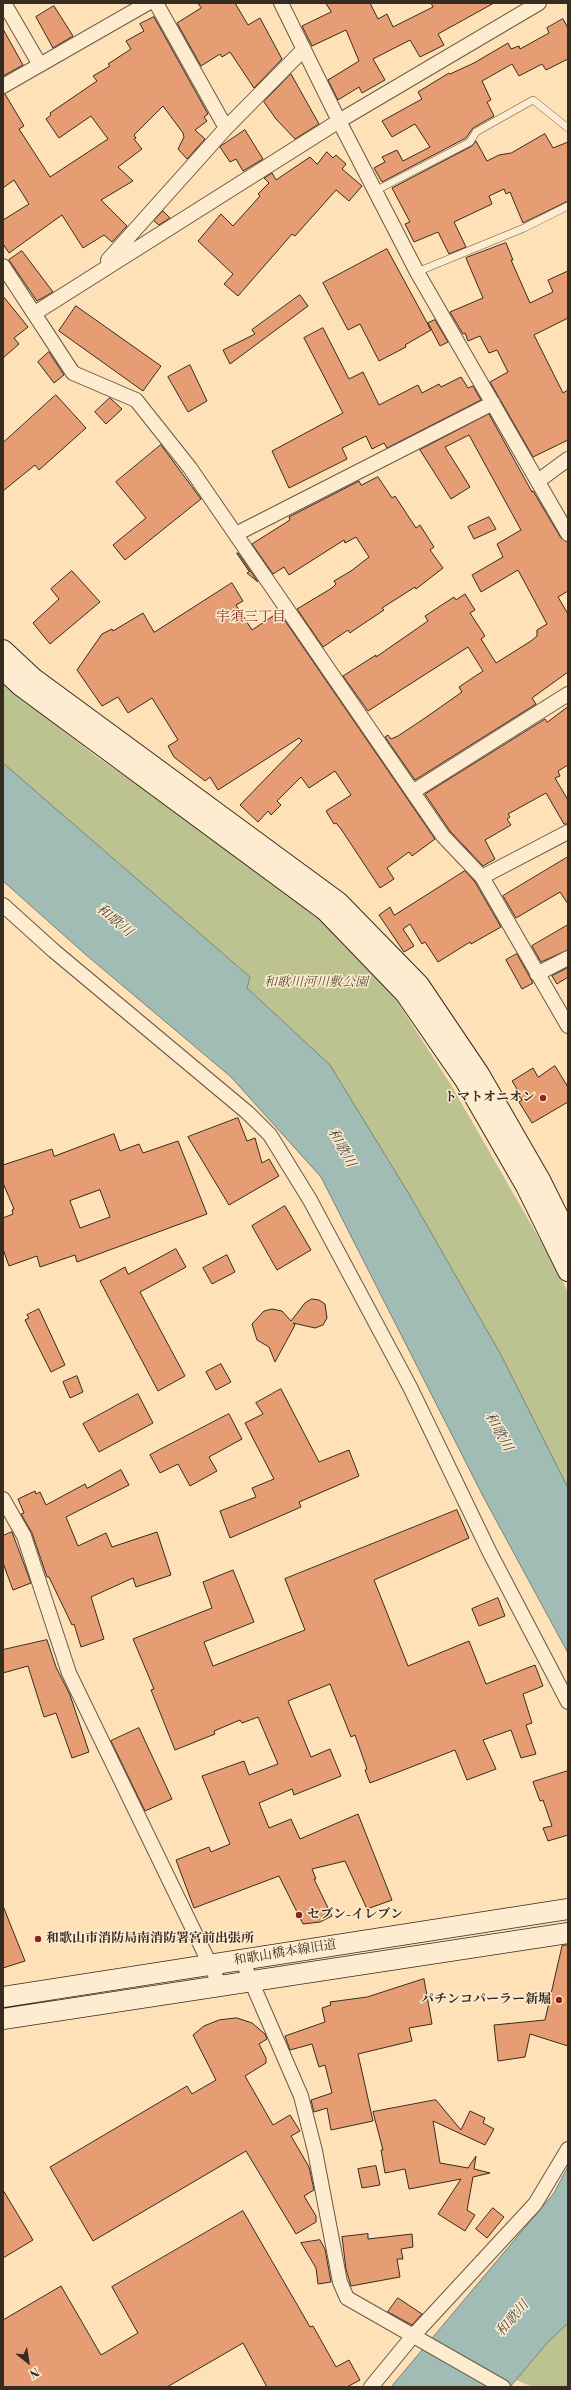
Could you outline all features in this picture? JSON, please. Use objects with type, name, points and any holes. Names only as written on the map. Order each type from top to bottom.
[{"type":"street","points":[[4,3],[40,65]]},
{"type":"street","points":[[3,86],[148,3]]},
{"type":"street","points":[[156,3],[226,128]]},
{"type":"street","points":[[281,3],[339,121],[418,272],[568,534]]},
{"type":"street","points":[[35,313],[97,272],[522,7],[539,3]]},
{"type":"street","points":[[97,272],[226,128],[304,49]]},
{"type":"street","points":[[3,266],[73,373],[136,400],[190,468],[414,791],[443,836],[482,877],[568,1026]]},
{"type":"street","points":[[236,534],[493,403]]},
{"type":"street","points":[[538,482],[568,459]]},
{"type":"street","points":[[3,650],[33,678],[338,902],[419,985],[479,1074],[540,1180],[568,1236]]},
{"type":"street","points":[[3,669],[21,686],[326,911],[405,993],[465,1080],[526,1186],[568,1271]]},
{"type":"street","points":[[414,791],[568,694]]},
{"type":"street","points":[[482,877],[568,832]]},
{"type":"street","points":[[3,905],[60,956],[248,1113],[270,1135],[310,1200],[410,1387],[490,1553],[568,1702]]},
{"type":"street","points":[[537,974],[568,958]]},
{"type":"street","points":[[3,1499],[24,1536],[69,1673],[220,1985]]},
{"type":"street","name":"和歌山橋本線旧道","points":[[3,1997],[568,1909]]},
{"type":"street","name":"和歌山橋本線旧道","points":[[3,2019],[251,1980],[568,1933]]},
{"type":"street","points":[[242,1960],[301,2096],[315,2151],[340,2282],[346,2298],[412,2337],[503,2387]]},
{"type":"street","points":[[371,2387],[412,2337],[535,2204],[568,2149]]},
{"type":"lane","points":[[375,191],[470,142],[476,132],[533,100],[568,128]]},
{"type":"lane","points":[[418,272],[524,228],[568,206]]},
{"type":"green space","name":"和歌川河川敷公園","points":[[3,684],[97,757],[314,914],[352,948],[393,995],[451,1085],[559,1273],[568,1293],[568,1488],[501,1355],[409,1194],[330,1065],[247,988],[250,977],[3,763]]},
{"type":"green space","points":[[568,2323],[568,2387],[533,2387],[516,2380],[548,2342]]},
{"type":"water","name":"和歌川","points":[[3,763],[250,977],[247,988],[330,1065],[409,1194],[501,1355],[568,1488],[568,1653],[484,1498],[321,1177],[231,1077],[85,954],[3,881]]},
{"type":"water","name":"和歌川","points":[[568,2167],[568,2323],[548,2342],[510,2387],[391,2387],[554,2193]]},
{"type":"building","points":[[198,3],[235,3],[248,25],[260,18],[282,59],[254,88],[230,52],[222,57],[220,54],[201,66],[177,23],[201,8]]},
{"type":"building","points":[[326,3],[370,3],[378,19],[387,14],[393,27],[433,7],[431,3],[494,3],[438,34],[444,45],[420,57],[410,40],[373,59],[385,80],[362,93],[359,87],[338,100],[328,80],[359,61],[346,30],[312,46],[302,26],[331,12]]},
{"type":"building","points":[[54,6],[73,36],[53,48],[36,17]]},
{"type":"building","points":[[154,17],[208,114],[204,117],[207,121],[195,130],[205,139],[187,159],[178,149],[184,137],[183,133],[163,106],[134,135],[136,138],[134,139],[142,149],[118,167],[133,181],[101,200],[127,226],[112,242],[104,235],[83,248],[62,215],[9,253],[3,244],[3,220],[29,204],[14,180],[3,188],[3,94],[5,94],[24,126],[19,129],[50,177],[108,139],[91,116],[59,138],[46,119],[51,115],[50,113],[97,81],[93,76],[110,66],[108,64],[131,49],[126,41],[144,31],[140,24]]},
{"type":"building","points":[[563,19],[568,28],[568,59],[546,70],[542,64],[519,76],[512,64],[482,81],[491,100],[487,102],[494,116],[473,128],[466,138],[382,182],[374,168],[385,162],[382,157],[397,150],[403,161],[430,147],[415,124],[392,137],[382,121],[422,99],[418,92],[449,73],[450,74],[474,63],[508,43],[511,49],[519,46],[520,49],[549,33],[547,28]]},
{"type":"building","points":[[3,29],[23,65],[3,76]]},
{"type":"building","points":[[291,74],[319,124],[295,139],[276,119],[264,102]]},
{"type":"building","points":[[245,130],[263,159],[243,171],[236,159],[230,162],[220,147]]},
{"type":"building","points":[[545,134],[553,148],[568,142],[568,201],[523,223],[510,192],[506,194],[504,189],[489,196],[492,204],[454,222],[466,247],[449,254],[438,232],[414,242],[405,224],[410,222],[392,188],[472,146],[476,141],[487,161],[499,155],[511,153]]},
{"type":"building","points":[[327,152],[333,158],[336,155],[346,164],[342,169],[362,186],[349,201],[336,190],[295,236],[292,234],[238,296],[224,284],[233,274],[198,241],[221,214],[233,226],[260,196],[258,194],[269,183],[264,178],[272,173],[276,180],[310,157],[317,164]]},
{"type":"building","points":[[163,211],[170,218],[159,225],[154,221]]},
{"type":"building","points":[[506,243],[513,260],[511,260],[530,303],[553,292],[548,280],[568,271],[568,318],[534,335],[563,393],[568,390],[568,440],[533,457],[490,382],[508,372],[497,350],[489,353],[480,336],[468,341],[465,333],[463,334],[450,312],[483,298],[466,258]]},
{"type":"building","points":[[387,249],[431,330],[405,345],[406,347],[379,361],[360,324],[348,330],[323,283]]},
{"type":"building","points":[[22,251],[53,292],[37,301],[9,260]]},
{"type":"building","points":[[300,295],[308,306],[230,364],[223,350],[255,334],[252,330]]},
{"type":"building","points":[[3,296],[28,327],[14,338],[19,344],[3,358]]},
{"type":"building","points":[[76,306],[161,366],[143,391],[59,331]]},
{"type":"building","points":[[435,320],[448,342],[440,346],[428,323]]},
{"type":"building","points":[[323,328],[349,379],[363,372],[379,405],[418,385],[422,393],[439,384],[441,387],[461,377],[468,388],[473,386],[481,400],[387,448],[384,443],[372,449],[366,436],[342,448],[347,459],[289,488],[272,451],[343,413],[304,338]]},
{"type":"building","points":[[49,352],[64,375],[54,383],[38,362]]},
{"type":"building","points":[[190,365],[207,401],[188,412],[168,377]]},
{"type":"building","points":[[56,395],[86,428],[39,470],[35,465],[3,491],[3,443]]},
{"type":"building","points":[[110,398],[122,409],[106,424],[95,412]]},
{"type":"building","points":[[489,414],[532,492],[533,491],[561,538],[568,542],[568,591],[558,597],[568,614],[568,672],[532,698],[536,704],[415,780],[385,737],[388,735],[391,739],[398,736],[425,718],[462,692],[459,687],[483,671],[468,647],[368,711],[343,676],[376,655],[376,657],[428,621],[425,616],[454,597],[456,600],[465,594],[475,610],[470,613],[485,636],[481,639],[496,663],[531,641],[537,636],[537,630],[547,624],[518,570],[481,592],[472,575],[503,557],[497,544],[521,530],[469,435],[445,447],[470,487],[451,499],[420,450]]},
{"type":"building","points":[[161,445],[201,499],[125,560],[113,545],[146,518],[116,482]]},
{"type":"building","points":[[378,477],[392,498],[395,496],[416,528],[420,525],[434,547],[430,550],[443,568],[416,589],[415,587],[382,608],[384,610],[350,633],[348,630],[323,647],[297,609],[332,588],[336,584],[334,581],[351,571],[369,557],[356,537],[345,543],[344,540],[289,575],[284,567],[273,574],[252,544],[290,520],[289,517],[359,481],[361,485]]},
{"type":"building","points":[[489,517],[496,529],[474,539],[468,527]]},
{"type":"building","points":[[237,553],[258,582],[247,573],[249,572]]},
{"type":"building","points":[[72,571],[100,602],[50,644],[33,623],[59,599],[51,589]]},
{"type":"building","points":[[232,583],[243,601],[236,605],[252,630],[279,612],[435,839],[412,856],[409,852],[387,868],[394,879],[380,888],[341,829],[336,823],[334,824],[326,811],[351,795],[335,771],[309,788],[301,777],[277,801],[281,805],[271,815],[268,811],[258,822],[240,805],[302,741],[299,738],[218,790],[210,777],[205,781],[174,757],[168,746],[178,740],[152,698],[128,713],[118,697],[102,706],[77,670],[102,634],[112,629],[113,631],[143,613],[154,632]]},
{"type":"building","points":[[568,707],[568,765],[558,771],[560,776],[555,778],[568,800],[568,824],[564,824],[546,793],[508,814],[510,817],[507,819],[511,825],[485,840],[495,859],[483,866],[450,831],[425,794],[545,719],[547,722]]},
{"type":"building","points":[[568,857],[568,904],[560,892],[516,918],[503,896]]},
{"type":"building","points":[[465,871],[475,882],[501,927],[471,944],[470,942],[438,962],[425,942],[422,944],[410,924],[403,929],[414,946],[404,952],[379,915],[390,907],[394,915]]},
{"type":"building","points":[[568,925],[568,950],[541,962],[532,946]]},
{"type":"building","points":[[517,954],[533,983],[522,989],[506,960]]},
{"type":"building","points":[[568,968],[568,977],[557,984],[552,976]]},
{"type":"building","points":[[555,1066],[568,1087],[568,1102],[532,1123],[519,1102],[522,1100],[518,1095],[520,1094],[512,1081],[533,1068],[538,1077]]},
{"type":"building","points":[[238,1118],[247,1141],[255,1138],[262,1163],[269,1159],[279,1176],[229,1205],[188,1137]]},
{"type":"building","points":[[114,1134],[120,1151],[139,1144],[143,1153],[178,1141],[207,1214],[77,1262],[75,1255],[40,1267],[37,1256],[9,1266],[3,1249],[3,1218],[13,1214],[12,1210],[14,1209],[3,1183],[3,1165],[52,1149],[54,1156]],"holes":[[[100,1190],[110,1217],[80,1228],[70,1201]]]},
{"type":"building","points":[[285,1206],[311,1250],[277,1270],[252,1226]]},
{"type":"building","points":[[176,1249],[186,1267],[140,1292],[185,1376],[158,1391],[100,1281],[125,1267],[128,1274]]},
{"type":"building","points":[[227,1255],[235,1272],[212,1284],[203,1268]]},
{"type":"building","points":[[312,1299],[319,1300],[325,1304],[327,1318],[323,1325],[315,1328],[293,1323],[295,1325],[275,1362],[269,1347],[257,1340],[252,1324],[264,1311],[272,1309],[282,1311],[291,1321],[305,1303]]},
{"type":"building","points":[[39,1309],[65,1365],[51,1372],[25,1320],[29,1318],[27,1315]]},
{"type":"building","points":[[221,1364],[231,1382],[216,1390],[206,1372]]},
{"type":"building","points":[[77,1376],[83,1392],[70,1398],[63,1382]]},
{"type":"building","points":[[281,1389],[319,1462],[349,1450],[359,1476],[299,1502],[301,1507],[230,1538],[220,1511],[256,1497],[252,1488],[274,1479],[245,1423],[263,1414],[256,1403]]},
{"type":"building","points":[[138,1394],[153,1423],[99,1452],[83,1424]]},
{"type":"building","points":[[229,1414],[242,1439],[209,1457],[217,1471],[190,1486],[178,1464],[160,1473],[150,1455]]},
{"type":"building","points":[[121,1470],[129,1485],[66,1517],[78,1546],[106,1533],[112,1547],[157,1532],[171,1575],[136,1587],[133,1578],[91,1597],[104,1639],[81,1647],[74,1624],[72,1625],[49,1577],[47,1577],[32,1533],[21,1514],[24,1513],[18,1499],[35,1491],[36,1494],[40,1492],[46,1505],[85,1484],[87,1488]]},
{"type":"building","points":[[457,1510],[469,1538],[374,1580],[408,1666],[469,1641],[486,1684],[535,1665],[543,1686],[523,1694],[532,1723],[526,1725],[536,1754],[521,1758],[511,1730],[483,1740],[496,1769],[467,1780],[455,1750],[370,1783],[365,1770],[367,1769],[355,1735],[351,1737],[330,1684],[288,1701],[311,1757],[330,1749],[341,1776],[294,1795],[292,1789],[259,1803],[269,1828],[291,1819],[300,1839],[358,1814],[392,1900],[367,1909],[345,1861],[312,1869],[316,1879],[314,1879],[332,1916],[320,1922],[303,1924],[279,1876],[194,1908],[176,1860],[209,1847],[211,1852],[230,1844],[202,1776],[244,1761],[249,1775],[278,1764],[258,1717],[242,1723],[240,1720],[214,1731],[215,1734],[175,1750],[151,1690],[154,1689],[133,1639],[212,1608],[203,1582],[233,1570],[254,1622],[204,1642],[213,1666],[305,1630],[285,1579]]},
{"type":"building","points":[[12,1532],[31,1583],[13,1590],[3,1563],[3,1536]]},
{"type":"building","points":[[498,1598],[505,1616],[479,1626],[472,1609]]},
{"type":"building","points":[[47,1640],[56,1667],[70,1695],[89,1752],[72,1758],[56,1713],[44,1717],[28,1666],[3,1673],[3,1650]]},
{"type":"building","points":[[139,1728],[172,1799],[145,1811],[111,1741]]},
{"type":"building","points":[[568,1771],[568,1835],[548,1841],[543,1828],[552,1826],[543,1800],[540,1801],[533,1782]]},
{"type":"building","points":[[3,1906],[25,1961],[3,1968]]},
{"type":"building","points":[[568,1945],[568,2046],[530,2034],[525,2057],[498,2061],[494,2025],[545,2020],[562,1946]]},
{"type":"building","points":[[424,1979],[432,2024],[409,2028],[412,2041],[358,2054],[373,2121],[331,2130],[327,2108],[314,2112],[311,2100],[332,2093],[325,2065],[319,2067],[312,2044],[290,2050],[285,2036],[325,2022],[322,2008],[331,2005],[330,2002],[367,1997]]},
{"type":"building","points":[[237,2018],[252,2023],[265,2034],[267,2039],[259,2044],[266,2058],[266,2063],[245,2076],[273,2125],[290,2115],[300,2131],[291,2136],[309,2167],[314,2190],[304,2196],[316,2216],[316,2222],[296,2234],[246,2151],[93,2241],[50,2167],[187,2086],[192,2094],[216,2080],[193,2035],[204,2026],[219,2020]]},
{"type":"building","points":[[436,2100],[461,2130],[470,2111],[485,2118],[483,2123],[494,2129],[485,2145],[433,2121],[440,2163],[468,2168],[476,2156],[474,2169],[490,2173],[473,2177],[467,2210],[475,2215],[465,2231],[438,2214],[461,2179],[409,2189],[405,2169],[385,2173],[381,2150],[383,2150],[373,2112]]},
{"type":"building","points":[[376,2166],[380,2185],[362,2188],[358,2169]]},
{"type":"building","points":[[3,2190],[33,2240],[3,2258]]},
{"type":"building","points":[[493,2208],[504,2217],[487,2238],[476,2229]]},
{"type":"building","points":[[243,2211],[310,2327],[313,2326],[336,2367],[349,2360],[360,2380],[347,2387],[267,2387],[243,2343],[167,2387],[3,2387],[3,2320],[61,2286],[101,2355],[138,2333],[112,2287]]},
{"type":"building","points":[[368,2234],[368,2239],[412,2234],[413,2247],[401,2249],[403,2259],[397,2259],[400,2277],[351,2286],[346,2269],[342,2237]]},
{"type":"building","points":[[320,2240],[325,2249],[331,2282],[318,2284],[316,2268],[301,2243]]},
{"type":"building","points":[[398,2298],[422,2314],[412,2325],[388,2312]]},
{"type":"place","name":"トマトオニオン","points":[[543,1098]]},
{"type":"place","name":"セブン-イレブン","points":[[299,1915]]},
{"type":"place","name":"和歌山市消防局南消防署宮前出張所","points":[[38,1939]]},
{"type":"place","name":"パチンコパーラー新堀","points":[[559,2000]]},
{"type":"district","name":"宇須三丁目","points":[[251,618]]}]
